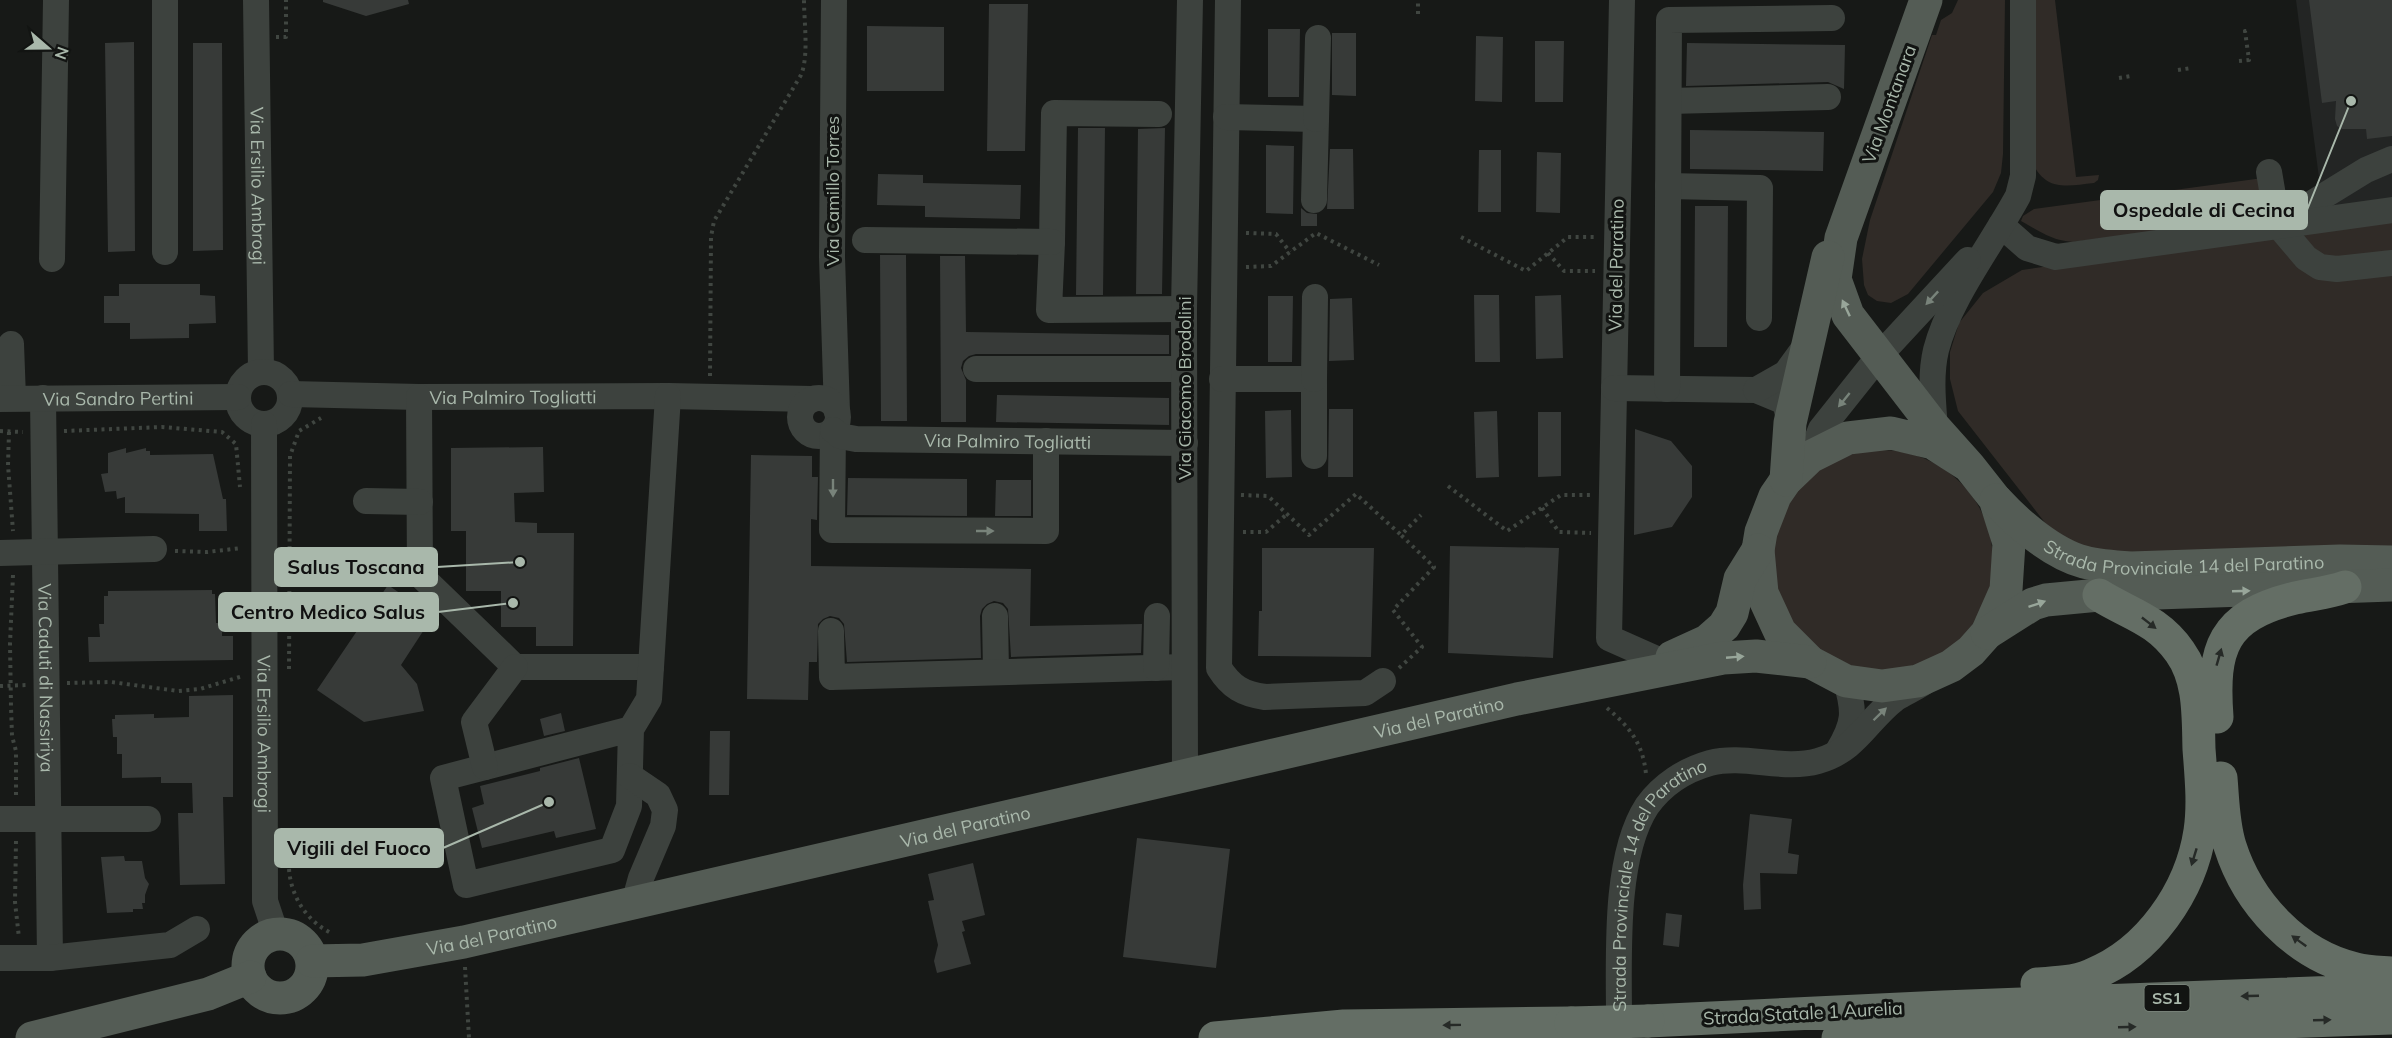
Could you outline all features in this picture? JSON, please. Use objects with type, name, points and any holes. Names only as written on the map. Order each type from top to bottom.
[{"type":"highway","points":[[2345,587],[2326,594],[2296,598],[2255,612],[2235,627],[2222,647],[2215,684],[2223,814],[2230,846],[2240,872],[2265,910],[2283,929],[2314,952],[2344,966],[2366,972],[2392,972]]},
{"type":"highway","points":[[1943,1007],[1969,988],[2067,982],[2091,976],[2102,970],[2125,954],[2157,924],[2177,897],[2191,868],[2200,831],[2202,800],[2197,701],[2190,669],[2180,651],[2152,624],[2135,612],[2111,603],[2099,595]]},
{"type":"highway","name":"Strada Statale 1 Aurelia","points":[[1215,1038],[1344,1026],[1648,1021],[2392,990]]},
{"type":"highway","name":"Strada Statale 1 Aurelia","points":[[1838,1038],[2392,1018]]},
{"type":"main road","name":"Via Montanara","points":[[1852,207],[1926,0]]},
{"type":"main road","points":[[1786,480],[1790,423],[1828,258],[1840,224],[1852,207]]},
{"type":"main road","points":[[1852,207],[1841,238],[1835,279],[1848,315],[1935,428],[1969,466],[1995,499],[2009,543],[2006,590],[1987,633],[1971,651],[1951,666],[1918,681],[1882,686],[1846,681],[1810,662],[1780,632],[1762,593],[1758,550],[1766,513],[1786,480],[1810,458],[1848,438],[1891,433],[1933,443],[1969,466]]},
{"type":"main road","name":"Strada Provinciale 14 del Paratino","points":[[1995,499],[2032,534],[2068,556],[2082,562],[2103,566],[2131,568],[2340,561],[2392,562]]},
{"type":"main road","points":[[1616,681],[1707,641],[1724,626],[1732,613],[1740,579],[1758,550]]},
{"type":"main road","name":"Strada Provinciale 14 del Paratino","points":[[1987,633],[2033,604],[2046,600],[2099,595],[2392,585]]},
{"type":"main road","points":[[1616,681],[1723,658],[1756,656],[1810,662]]},
{"type":"main road","name":"Via del Paratino","points":[[312,961],[363,960],[464,942],[1185,776],[1616,681]]},
{"type":"main road","points":[[276,934],[292,936],[300,940],[306,946],[312,961],[313,969],[302,990],[288,998],[280,999],[265,995],[254,984],[250,977],[248,963],[253,950],[262,939],[276,934]]},
{"type":"main road","points":[[32,1038],[208,994],[250,977]]},
{"type":"street","points":[[52,259],[56,0]]},
{"type":"street","points":[[165,0],[165,252]]},
{"type":"street","name":"Via Ersilio Ambrogi","points":[[256,0],[261,371]]},
{"type":"street","name":"Via Camillo Torres","points":[[834,0],[832,256],[828,404],[832,530],[1046,531],[1046,441]]},
{"type":"street","name":"Via Giacomo Brodolini","points":[[1185,776],[1184,309],[1190,0]]},
{"type":"street","points":[[1228,0],[1219,668],[1236,689],[1265,697],[1365,693],[1383,681]]},
{"type":"street","name":"Via del Paratino","points":[[1622,0],[1609,638],[1663,662]]},
{"type":"street","points":[[1935,428],[1932,391],[1935,352],[1948,315],[2018,196],[2023,176],[2023,0]]},
{"type":"street","points":[[1667,389],[1669,20],[1832,18]]},
{"type":"street","points":[[1314,200],[1318,38]]},
{"type":"street","points":[[1669,101],[1828,97]]},
{"type":"street","points":[[1159,114],[1054,113],[1049,310],[1184,309]]},
{"type":"street","points":[[1227,117],[1316,119]]},
{"type":"street","points":[[2325,208],[2366,170],[2392,159]]},
{"type":"street","points":[[2366,170],[2392,168]]},
{"type":"street","points":[[2269,172],[2278,225],[2306,258],[2320,267],[2337,269],[2392,263]]},
{"type":"street","points":[[1668,186],[1760,188],[1759,318]]},
{"type":"street","points":[[2001,225],[2026,248],[2056,257],[2278,225],[2325,208],[2392,210]]},
{"type":"street","points":[[1810,458],[1821,429],[1880,355],[2001,225]]},
{"type":"street","points":[[865,240],[1052,242]]},
{"type":"street","points":[[1185,250],[1224,251]]},
{"type":"street","points":[[1314,456],[1316,297]]},
{"type":"street","points":[[1756,390],[1786,373],[1808,342]]},
{"type":"street","points":[[6,399],[11,344]]},
{"type":"street","points":[[976,369],[1184,369]]},
{"type":"street","points":[[261,371],[277,374],[284,379],[291,394],[290,403],[281,419],[264,424],[255,423],[242,413],[238,397],[242,383],[254,373],[261,371]]},
{"type":"street","points":[[1222,379],[1314,379]]},
{"type":"street","points":[[1614,388],[1756,390],[1785,402],[1790,423]]},
{"type":"street","name":"Via Palmiro Togliatti","points":[[291,394],[419,397],[668,396],[828,404]]},
{"type":"street","points":[[631,729],[443,778],[466,885],[612,850],[629,806],[631,729],[649,699],[668,396]]},
{"type":"street","name":"Via Sandro Pertini","points":[[6,399],[238,397]]},
{"type":"street","points":[[419,397],[420,575],[515,667],[651,667]]},
{"type":"street","name":"Via Caduti di Nassiriya","points":[[42,398],[50,958]]},
{"type":"street","name":"Via Palmiro Togliatti","points":[[722,398],[816,436],[828,434],[828,404]]},
{"type":"street","name":"Via Palmiro Togliatti","points":[[828,404],[840,436],[856,439],[1185,443]]},
{"type":"street","name":"Via Ersilio Ambrogi","points":[[264,424],[277,678],[266,901],[276,934]]},
{"type":"street","points":[[366,501],[420,502]]},
{"type":"street","points":[[1184,513],[1220,513]]},
{"type":"street","points":[[7,553],[154,549]]},
{"type":"street","points":[[1156,668],[1157,615]]},
{"type":"street","points":[[994,616],[996,672]]},
{"type":"street","points":[[831,631],[832,677],[1184,667]]},
{"type":"street","name":"Strada Provinciale 14 del Paratino","points":[[1619,1038],[1620,910],[1630,846],[1648,805],[1681,774],[1711,763],[1732,759],[1800,763],[1817,761],[1838,753],[1862,735],[1875,718],[1895,700],[1951,666]]},
{"type":"street","points":[[485,766],[474,722],[515,667]]},
{"type":"street","points":[[1838,753],[1848,734],[1854,709],[1846,681]]},
{"type":"street","points":[[630,776],[658,795],[665,810],[663,826],[641,878],[634,903]]},
{"type":"street","points":[[8,819],[148,819]]},
{"type":"street","points":[[0,958],[50,958],[170,945],[197,929]]},
{"type":"path","points":[[722,398],[711,237],[714,221],[801,75],[806,57],[804,0]]},
{"type":"path","points":[[1418,0],[1418,14]]},
{"type":"path","points":[[2239,61],[2249,60],[2245,31],[2249,31]]},
{"type":"path","points":[[2178,70],[2191,68]]},
{"type":"path","points":[[2119,78],[2132,76]]},
{"type":"path","points":[[1224,251],[1271,266],[1316,233],[1379,266]]},
{"type":"path","points":[[1224,251],[1276,234],[1290,252]]},
{"type":"path","points":[[1461,237],[1526,271],[1568,237],[1617,237]]},
{"type":"path","points":[[1548,253],[1564,271],[1616,271]]},
{"type":"path","points":[[0,686],[111,682],[178,691],[200,689],[245,676],[277,678],[290,456],[299,431],[326,416]]},
{"type":"path","points":[[43,430],[74,431],[162,426],[222,432],[236,444],[240,489]]},
{"type":"path","points":[[9,432],[7,553],[12,736],[16,750],[8,819],[19,939]]},
{"type":"path","points":[[1448,486],[1507,531],[1561,495],[1611,495]]},
{"type":"path","points":[[1220,513],[1268,496],[1309,535],[1356,494],[1434,567],[1393,610],[1422,647],[1383,681]]},
{"type":"path","points":[[1542,508],[1559,532],[1610,534]]},
{"type":"path","points":[[1220,513],[1266,532],[1287,514]]},
{"type":"path","points":[[1401,535],[1420,514]]},
{"type":"path","points":[[154,549],[182,552],[242,549],[242,537]]},
{"type":"path","points":[[1581,687],[1631,729],[1645,762],[1648,805]]},
{"type":"path","points":[[289,867],[290,884],[308,916],[331,933],[339,935]]},
{"type":"path","points":[[464,942],[470,1038]]},
{"type":"shaded area","points":[[1958,0],[2005,0],[2001,173],[1993,192],[1908,294],[1891,303],[1877,301],[1868,295],[1864,285],[1862,259],[1870,220],[1932,35],[1936,35],[1941,20],[1952,13]]},
{"type":"shaded area","points":[[2035,0],[2055,0],[2076,177],[2099,175],[2098,180],[2094,183],[2066,186],[2051,183],[2038,172],[2032,162]]},
{"type":"shaded area","points":[[2296,0],[2392,0],[2392,201],[2323,209]]},
{"type":"shaded area","points":[[2263,178],[2269,217],[2073,242],[2052,238],[2021,221],[2023,216],[2034,209]]},
{"type":"shaded area","points":[[2392,217],[2392,258],[2323,260],[2301,235]]},
{"type":"shaded area","points":[[2264,235],[2282,247],[2295,265],[2326,275],[2392,270],[2392,555],[2106,557],[2071,544],[2046,524],[1958,411],[1950,379],[1950,352],[1959,323],[1983,293],[2022,270]]},
{"type":"shaded area","points":[[1871,450],[1893,450],[1925,458],[1944,468],[1961,482],[1975,499],[1985,518],[1991,539],[1993,561],[1991,583],[1985,604],[1975,623],[1961,640],[1944,654],[1914,668],[1893,672],[1871,672],[1850,668],[1820,654],[1796,632],[1789,623],[1775,593],[1771,572],[1771,550],[1775,529],[1789,499],[1811,475],[1820,468],[1850,454]]},
{"type":"building","points":[[323,0],[408,0],[409,4],[366,16],[323,2]]},
{"type":"building","points":[[2309,0],[2392,0],[2392,136],[2367,139],[2366,129],[2342,129],[2337,126],[2335,119],[2336,101],[2322,103]]},
{"type":"building","points":[[989,4],[1028,4],[1025,151],[987,151]]},
{"type":"building","points":[[867,26],[944,27],[944,91],[867,91]]},
{"type":"building","points":[[1268,29],[1300,29],[1299,97],[1268,97]]},
{"type":"building","points":[[1332,33],[1356,33],[1356,96],[1332,95]]},
{"type":"building","points":[[1476,36],[1503,37],[1502,102],[1475,101]]},
{"type":"building","points":[[1535,41],[1564,41],[1563,102],[1535,102]]},
{"type":"building","points":[[134,42],[135,251],[108,252],[105,43]]},
{"type":"building","points":[[193,43],[222,43],[223,250],[193,251]]},
{"type":"building","points":[[1687,43],[1845,45],[1844,89],[1828,82],[1686,86]]},
{"type":"building","points":[[1078,128],[1105,128],[1103,295],[1076,295]]},
{"type":"building","points":[[1165,128],[1162,294],[1136,294],[1138,129]]},
{"type":"building","points":[[1690,130],[1824,132],[1823,171],[1690,169]]},
{"type":"building","points":[[1266,145],[1294,146],[1293,214],[1266,213]]},
{"type":"building","points":[[1330,149],[1353,149],[1354,209],[1327,209]]},
{"type":"building","points":[[1479,150],[1501,150],[1501,212],[1478,212]]},
{"type":"building","points":[[1537,152],[1561,153],[1560,213],[1536,212]]},
{"type":"building","points":[[878,174],[923,175],[923,183],[1021,185],[1020,219],[925,217],[925,206],[877,205]]},
{"type":"building","points":[[1695,206],[1728,206],[1727,347],[1694,347]]},
{"type":"building","points":[[1301,208],[1307,213],[1317,214],[1317,226],[1301,226]]},
{"type":"building","points":[[880,255],[906,255],[907,421],[881,421]]},
{"type":"building","points":[[940,256],[965,256],[966,332],[1169,335],[1169,354],[976,354],[969,356],[963,361],[961,368],[966,380],[966,422],[941,422]]},
{"type":"building","points":[[119,284],[200,284],[200,295],[215,296],[216,323],[189,324],[189,338],[130,339],[130,323],[104,323],[104,296],[119,296]]},
{"type":"building","points":[[1474,295],[1499,295],[1500,362],[1475,362]]},
{"type":"building","points":[[1561,295],[1563,358],[1536,359],[1535,296]]},
{"type":"building","points":[[1268,296],[1293,296],[1292,362],[1268,362]]},
{"type":"building","points":[[1352,298],[1354,360],[1329,361],[1330,299]]},
{"type":"building","points":[[997,395],[1169,398],[1169,425],[996,422]]},
{"type":"building","points":[[1329,409],[1353,409],[1353,477],[1328,477]]},
{"type":"building","points":[[1291,410],[1292,477],[1266,478],[1265,411]]},
{"type":"building","points":[[1497,411],[1499,477],[1476,478],[1474,412]]},
{"type":"building","points":[[1538,412],[1561,412],[1561,476],[1538,477]]},
{"type":"building","points":[[1635,429],[1671,441],[1692,466],[1692,497],[1672,527],[1634,535]]},
{"type":"building","points":[[543,447],[544,492],[514,493],[515,522],[537,523],[537,533],[574,533],[573,646],[536,646],[536,627],[501,627],[501,591],[466,591],[466,531],[451,531],[451,448]]},
{"type":"building","points":[[126,448],[126,453],[146,448],[146,451],[150,451],[150,455],[213,454],[223,499],[226,499],[227,531],[199,531],[199,514],[125,513],[125,497],[117,499],[116,491],[105,492],[101,474],[108,473],[108,453]]},
{"type":"building","points":[[751,455],[812,456],[812,477],[818,477],[817,520],[811,519],[811,566],[1031,569],[1030,626],[1142,624],[1141,653],[1011,657],[1008,609],[1003,603],[994,601],[982,609],[980,616],[981,658],[847,662],[844,624],[839,618],[830,616],[818,624],[817,662],[809,662],[808,700],[747,699]]},
{"type":"building","points":[[848,478],[967,479],[967,516],[847,515]]},
{"type":"building","points":[[996,480],[1031,480],[1031,516],[995,516]]},
{"type":"building","points":[[1450,546],[1559,548],[1553,658],[1448,653]]},
{"type":"building","points":[[1262,548],[1374,548],[1371,657],[1258,656],[1259,611],[1262,611]]},
{"type":"building","points":[[388,585],[433,616],[401,665],[417,684],[424,711],[364,722],[317,690]]},
{"type":"building","points":[[212,590],[212,594],[215,594],[216,623],[222,623],[222,636],[233,636],[233,660],[89,662],[88,637],[100,637],[99,624],[104,624],[104,596],[108,596],[108,591]]},
{"type":"building","points":[[233,695],[233,797],[223,797],[225,884],[180,885],[178,813],[193,813],[192,783],[161,783],[161,777],[122,778],[122,754],[117,754],[117,737],[113,737],[112,719],[115,719],[115,715],[154,714],[154,718],[189,717],[189,696]]},
{"type":"building","points":[[561,713],[565,731],[544,736],[540,719]]},
{"type":"building","points":[[710,731],[730,731],[729,795],[709,795]]},
{"type":"building","points":[[579,758],[596,829],[556,838],[554,831],[482,848],[472,808],[484,804],[480,786],[540,771],[540,768]]},
{"type":"building","points":[[1750,814],[1792,819],[1788,853],[1799,855],[1797,874],[1760,873],[1761,909],[1744,910],[1743,885]]},
{"type":"building","points":[[1137,838],[1230,849],[1216,968],[1123,957]]},
{"type":"building","points":[[124,856],[125,861],[142,861],[145,878],[149,884],[145,903],[142,903],[143,909],[133,909],[133,912],[107,913],[101,857]]},
{"type":"building","points":[[973,863],[985,915],[962,921],[965,931],[962,932],[971,964],[937,973],[934,961],[938,945],[928,901],[934,900],[928,874]]},
{"type":"building","points":[[1666,913],[1682,915],[1679,947],[1663,945]]},
{"type":"place","name":"Ospedale di Cecina","points":[[2351,101]]},
{"type":"place","name":"Salus Toscana","points":[[520,562]]},
{"type":"place","name":"Centro Medico Salus","points":[[513,603]]},
{"type":"place","name":"Vigili del Fuoco","points":[[549,802]]}]
